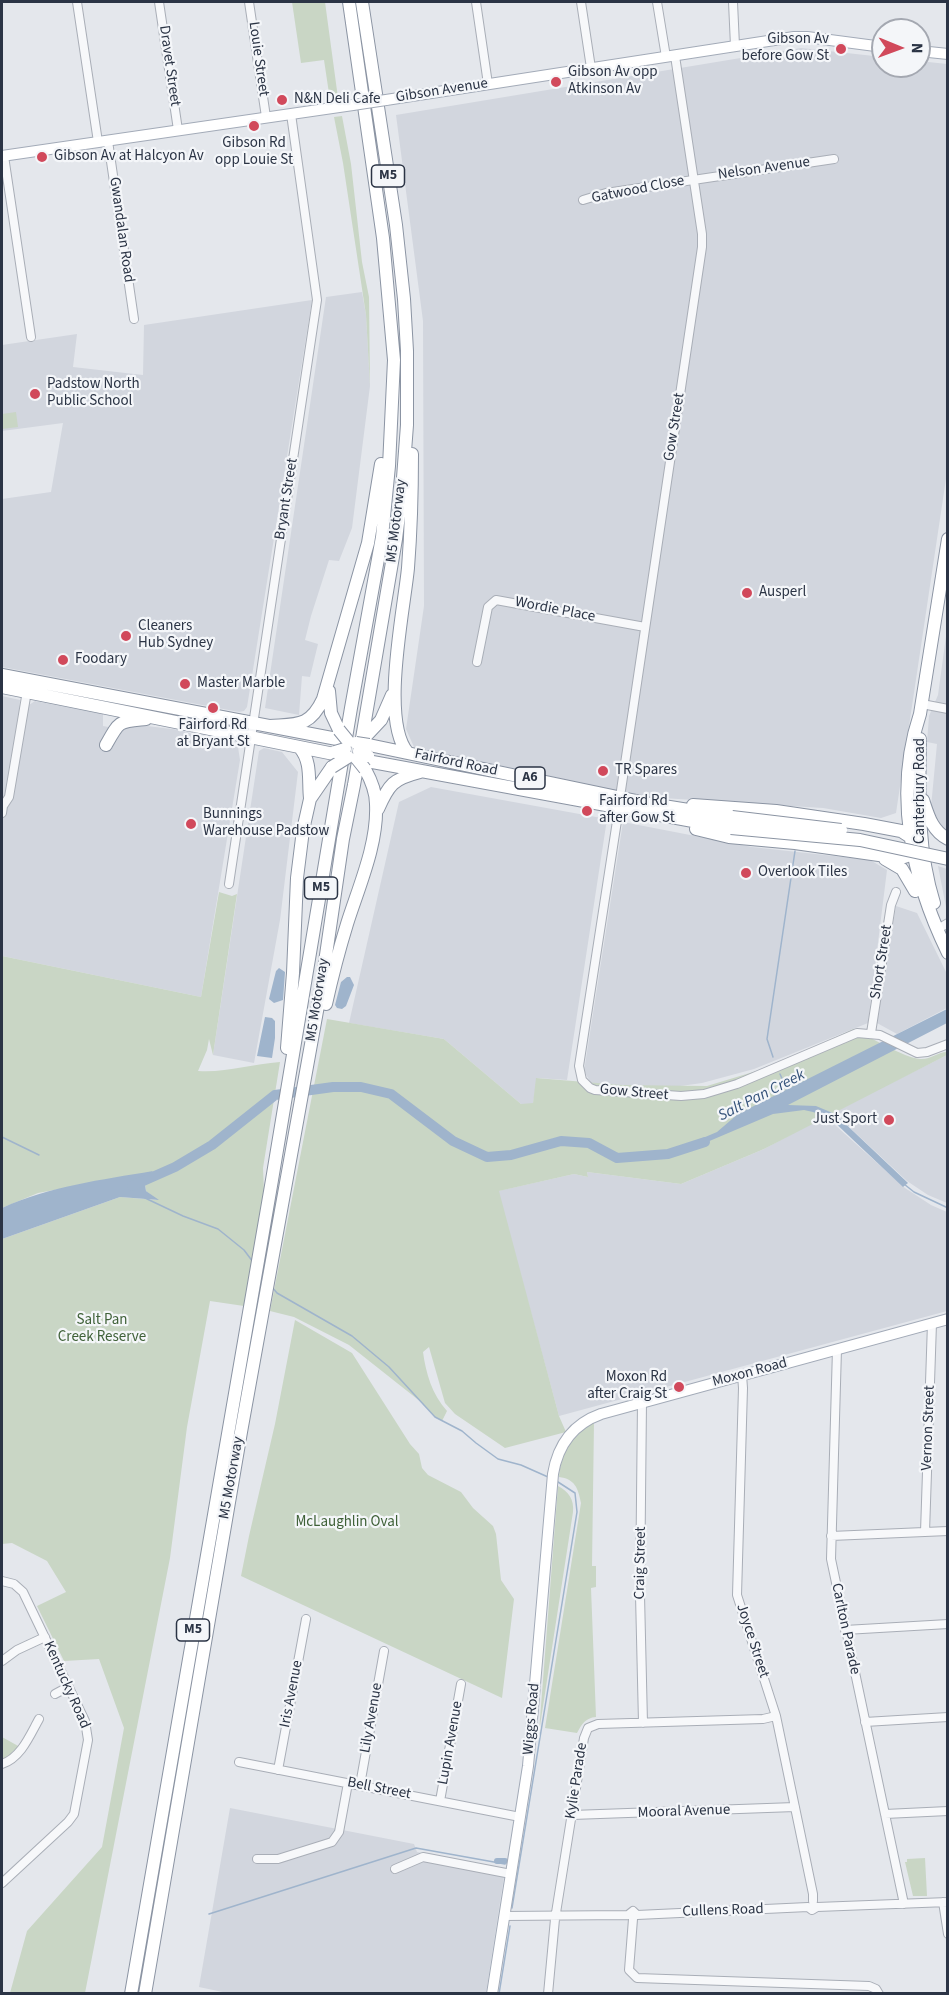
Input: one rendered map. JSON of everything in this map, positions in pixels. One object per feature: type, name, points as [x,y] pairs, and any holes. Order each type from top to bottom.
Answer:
[{"type":"highway","name":"M5 Motorway","points":[[129,1994],[272,1180],[293,1033],[382,537],[389,466],[394,360],[383,238],[349,2]]},
{"type":"highway","name":"M5 Motorway","points":[[145,1994],[259,1329],[315,1037],[343,839],[396,539],[402,491],[407,351],[404,299],[397,233],[362,2]]},
{"type":"highway","name":"M5","points":[[270,726],[299,724],[311,718],[318,710],[329,681],[372,529],[384,436],[390,316]]},
{"type":"highway","points":[[407,351],[411,382],[412,486],[408,569],[395,686],[399,737],[408,753]]},
{"type":"highway","name":"Canterbury Road","points":[[946,928],[927,881],[918,850],[909,835],[908,809],[912,748],[940,613],[948,539]]},
{"type":"highway","points":[[2,675],[145,703],[174,714],[352,750]]},
{"type":"highway","points":[[329,681],[330,707],[352,750]]},
{"type":"highway","points":[[310,799],[332,767],[372,731],[384,715],[395,686]]},
{"type":"highway","name":"A6","points":[[2,687],[157,717],[253,730],[300,747],[319,751],[352,750]]},
{"type":"highway","name":"Canterbury Road","points":[[921,709],[918,850],[921,890],[948,953]]},
{"type":"highway","points":[[106,745],[117,726],[124,721],[157,717]]},
{"type":"highway","name":"A6","points":[[253,730],[270,726],[352,750]]},
{"type":"highway","points":[[293,1033],[297,879],[303,830],[310,799],[309,770],[305,754],[300,747]]},
{"type":"highway","name":"M5","points":[[315,1037],[368,859],[376,813],[375,794],[352,750]]},
{"type":"highway","name":"Fairford Road","points":[[352,750],[388,750],[408,753],[620,802],[671,818],[846,831],[948,851]]},
{"type":"highway","name":"Fairford Road","points":[[352,750],[388,763],[424,771],[620,802],[651,804],[732,823],[860,840],[948,859]]},
{"type":"highway","name":"M5","points":[[376,813],[386,790],[394,781],[424,771]]},
{"type":"highway","points":[[920,790],[931,822],[939,833],[948,839]]},
{"type":"highway","points":[[651,804],[738,807],[864,824],[898,830],[909,835]]},
{"type":"highway","points":[[864,824],[897,822],[902,820],[908,809]]},
{"type":"highway","name":"A6","points":[[671,818],[677,824],[729,837],[803,844],[896,857],[918,850]]},
{"type":"highway","name":"A6","points":[[870,854],[889,860],[902,869],[909,878],[922,906],[932,914]]},
{"type":"highway","points":[[152,1994],[160,1903]]},
{"type":"main road","name":"Gibson Avenue","points":[[2,155],[803,37],[871,45]]},
{"type":"main road","points":[[931,52],[948,54]]},
{"type":"main road","name":"Moxon Road","points":[[563,1443],[576,1427],[588,1419],[642,1402],[948,1319]]},
{"type":"main road","name":"Wiggs Road","points":[[492,1994],[528,1766],[553,1479],[556,1457],[563,1443]]},
{"type":"street","name":"Gwandalan Road","points":[[77,2],[134,319]]},
{"type":"street","name":"Dravet Street","points":[[159,2],[178,130]]},
{"type":"street","name":"Louie Street","points":[[249,2],[266,117]]},
{"type":"street","points":[[476,2],[488,84]]},
{"type":"street","points":[[581,2],[591,68]]},
{"type":"street","name":"Gow Street","points":[[657,2],[671,57],[694,179],[702,248],[580,1060],[580,1076],[585,1085],[601,1091],[681,1096],[704,1094],[737,1084],[857,1033],[871,1033],[910,1050],[924,1053],[948,1044]]},
{"type":"street","points":[[733,2],[735,46]]},
{"type":"street","name":"Bryant Street","points":[[229,884],[317,300],[291,114]]},
{"type":"street","points":[[2,155],[30,337]]},
{"type":"street","name":"Nelson Avenue","points":[[694,179],[834,159]]},
{"type":"street","name":"Gatwood Close","points":[[583,200],[606,193],[694,179]]},
{"type":"street","name":"Wordie Place","points":[[477,662],[488,607],[496,600],[645,627]]},
{"type":"street","points":[[2,807],[9,797],[27,692]]},
{"type":"street","points":[[921,709],[948,709]]},
{"type":"street","name":"Short Street","points":[[871,1033],[890,910],[896,892]]},
{"type":"street","name":"Vernon Street","points":[[925,1532],[932,1323]]},
{"type":"street","name":"Carlton Parade","points":[[837,1349],[832,1566],[904,1904]]},
{"type":"street","name":"Joyce Street","points":[[742,1375],[737,1595],[776,1716],[813,1894],[813,1905]]},
{"type":"street","name":"Craig Street","points":[[642,1402],[640,1604],[643,1723]]},
{"type":"street","points":[[831,1536],[948,1531]]},
{"type":"street","name":"Kentucky Road","points":[[2,1581],[14,1584],[23,1592],[87,1726],[88,1736],[75,1809],[68,1822],[2,1883]]},
{"type":"street","name":"Iris Avenue","points":[[278,1770],[306,1619]]},
{"type":"street","points":[[846,1630],[948,1624]]},
{"type":"street","points":[[2,1661],[17,1650],[45,1637]]},
{"type":"street","name":"Lily Avenue","points":[[360,1785],[384,1651]]},
{"type":"street","name":"Lupin Avenue","points":[[440,1801],[461,1684]]},
{"type":"street","points":[[55,1694],[68,1687]]},
{"type":"street","name":"Kylie Parade","points":[[548,1994],[556,1916],[585,1732],[588,1728],[598,1724],[763,1719],[776,1716]]},
{"type":"street","points":[[865,1722],[948,1718]]},
{"type":"street","points":[[2,1764],[17,1754],[39,1719]]},
{"type":"street","name":"Bell Street","points":[[239,1762],[520,1817]]},
{"type":"street","points":[[257,1858],[278,1858],[332,1842],[339,1833],[348,1783]]},
{"type":"street","name":"Mooral Avenue","points":[[572,1815],[795,1807]]},
{"type":"street","points":[[885,1814],[948,1811]]},
{"type":"street","points":[[395,1869],[423,1857],[510,1874]]},
{"type":"street","points":[[945,1902],[948,1934]]},
{"type":"street","name":"Cullens Road","points":[[504,1916],[633,1916],[813,1905],[945,1902]]},
{"type":"street","points":[[633,1916],[629,1970],[637,1978],[869,1986],[876,1989],[879,1994]]},
{"type":"shaded area","points":[[801,48],[871,56],[871,78],[931,78],[931,62],[947,64],[947,472],[896,813],[881,818],[823,808],[646,797],[414,747],[406,729],[424,606],[423,321],[396,115]]},
{"type":"shaded area","points":[[362,292],[366,315],[370,386],[352,528],[339,561],[329,560],[311,616],[305,640],[318,644],[310,677],[302,676],[299,715],[265,708],[326,297]]},
{"type":"shaded area","points":[[312,300],[247,707],[244,711],[239,712],[2,667],[2,499],[51,492],[63,423],[2,431],[2,345],[77,334],[73,367],[143,375],[144,325]]},
{"type":"shaded area","points":[[947,629],[947,830],[944,830],[931,807],[937,744],[927,742],[929,716],[938,695]]},
{"type":"shaded area","points":[[2,696],[20,700],[19,713],[27,714],[29,705],[35,701],[103,714],[103,726],[119,729],[139,725],[180,730],[217,742],[235,743],[238,747],[240,760],[201,997],[2,956]]},
{"type":"shaded area","points":[[264,748],[282,752],[298,772],[280,920],[254,1063],[213,1055],[259,751]]},
{"type":"shaded area","points":[[431,787],[607,819],[567,1080],[537,1078],[533,1104],[521,1104],[444,1039],[349,1023],[399,802]]},
{"type":"shaded area","points":[[623,822],[752,847],[870,860],[887,870],[868,1023],[754,1069],[702,1083],[645,1091],[592,1085],[584,1071]]},
{"type":"shaded area","points":[[938,866],[947,869],[947,911],[946,907]]},
{"type":"shaded area","points":[[896,906],[917,913],[947,974],[947,1008],[897,1034],[877,1023]]},
{"type":"shaded area","points":[[947,1055],[947,1203],[928,1195],[907,1181],[833,1112]]},
{"type":"shaded area","points":[[825,1116],[905,1188],[931,1205],[947,1212],[947,1311],[559,1416],[498,1191],[574,1174],[588,1177],[587,1172],[681,1184],[764,1149]]},
{"type":"shaded area","points":[[230,1808],[414,1844],[417,1852],[505,1870],[486,1993],[232,1994],[199,1987]]},
{"type":"green space","points":[[292,2],[325,2],[338,98],[330,100],[324,60],[301,63]]},
{"type":"green space","points":[[342,116],[351,164],[362,262],[369,297],[370,386],[366,315],[334,117]]},
{"type":"green space","points":[[16,412],[18,427],[2,429],[2,414]]},
{"type":"green space","name":"Salt Pan Creek Reserve","points":[[219,892],[232,896],[237,894],[213,1055],[209,1039],[198,1071],[218,1071],[280,1062],[263,1168],[264,1191],[244,1306],[210,1301],[187,1427],[170,1558],[85,1993],[10,1993],[27,1931],[102,1847],[124,1728],[99,1659],[64,1661],[37,1606],[66,1592],[47,1561],[12,1543],[2,1544],[2,1239],[120,1197],[157,1200],[146,1191],[144,1179],[152,1172],[38,1193],[2,1208],[2,956],[201,997]]},
{"type":"green space","points":[[327,1019],[444,1039],[521,1104],[533,1103],[536,1078],[622,1085],[707,1086],[763,1069],[853,1029],[913,1058],[924,1059],[947,1052],[947,1055],[764,1149],[681,1184],[587,1172],[588,1177],[574,1174],[499,1191],[559,1416],[566,1432],[505,1448],[455,1414],[445,1403],[429,1347],[423,1352],[424,1360],[434,1391],[447,1411],[442,1421],[349,1345],[294,1317],[270,1311]]},
{"type":"green space","name":"McLaughlin Oval","points":[[295,1320],[352,1353],[410,1444],[419,1454],[422,1468],[428,1475],[461,1492],[473,1508],[493,1526],[501,1580],[514,1599],[502,1698],[241,1576],[275,1424]]},
{"type":"green space","points":[[594,1422],[592,1566],[596,1566],[596,1587],[591,1588],[596,1717],[584,1722],[577,1733],[545,1728],[581,1503],[575,1485],[559,1477],[560,1468],[569,1445]]},
{"type":"green space","points":[[558,1486],[570,1496],[573,1512],[539,1732]]},
{"type":"green space","points":[[2,1737],[20,1747],[2,1760]]},
{"type":"green space","points":[[925,1858],[927,1896],[913,1896],[905,1862],[907,1859]]},
{"type":"water","points":[[279,968],[285,972],[283,1000],[274,1003],[269,999],[276,971]]},
{"type":"water","points":[[350,977],[354,985],[346,1006],[342,1009],[337,1008],[335,1005],[341,982]]},
{"type":"water","points":[[947,1009],[947,1023],[788,1105],[816,1106],[835,1114],[908,1183],[903,1187],[830,1118],[804,1110],[773,1114],[693,1148],[691,1143],[717,1132],[738,1114]]},
{"type":"water","points":[[265,1017],[275,1021],[272,1058],[257,1056]]},
{"type":"water","points":[[153,1171],[144,1179],[146,1191],[159,1200],[120,1197],[2,1239],[2,1208],[57,1189]]},
{"type":"waterway","points":[[773,1057],[767,1039],[795,851]]},
{"type":"waterway","points":[[780,1074],[787,1090]]},
{"type":"waterway","name":"Salt Pan Creek","points":[[132,1186],[175,1167],[212,1145],[275,1095],[333,1087],[361,1087],[391,1094],[453,1141],[487,1157],[511,1155],[561,1141],[589,1143],[617,1158],[668,1154],[705,1142]]},
{"type":"waterway","points":[[2,1137],[39,1155]]},
{"type":"waterway","points":[[904,1184],[914,1192],[948,1208]]},
{"type":"waterway","points":[[145,1198],[218,1229],[244,1250],[253,1262]]},
{"type":"waterway","points":[[272,1287],[277,1293],[352,1336],[389,1367],[435,1417],[462,1431],[498,1459],[521,1465],[548,1477]]},
{"type":"waterway","points":[[512,1908],[577,1512],[575,1493],[558,1482]]},
{"type":"waterway","points":[[209,1914],[416,1848],[505,1864]]},
{"type":"waterway","points":[[497,1861],[505,1861]]},
{"type":"waterway","points":[[499,1994],[510,1926]]},
{"type":"place","name":"Gibson Av before Gow St","points":[[841,49]]},
{"type":"place","name":"Gibson Av opp Atkinson Av","points":[[556,82]]},
{"type":"place","name":"N&N Deli Cafe","points":[[282,100]]},
{"type":"place","name":"Gibson Rd opp Louie St","points":[[254,126]]},
{"type":"place","name":"Gibson Av at Halcyon Av","points":[[42,157]]},
{"type":"place","name":"Padstow North Public School","points":[[35,394]]},
{"type":"place","name":"Ausperl","points":[[747,593]]},
{"type":"place","name":"Cleaners Hub Sydney","points":[[126,636]]},
{"type":"place","name":"Foodary","points":[[63,660]]},
{"type":"place","name":"Master Marble","points":[[185,684]]},
{"type":"place","name":"Fairford Rd at Bryant St","points":[[213,708]]},
{"type":"place","name":"TR Spares","points":[[603,771]]},
{"type":"place","name":"Fairford Rd after Gow St","points":[[587,811]]},
{"type":"place","name":"Bunnings Warehouse Padstow","points":[[191,824]]},
{"type":"place","name":"Overlook Tiles","points":[[746,873]]},
{"type":"place","name":"Just Sport","points":[[889,1120]]},
{"type":"place","name":"Moxon Rd after Craig St","points":[[679,1387]]}]
